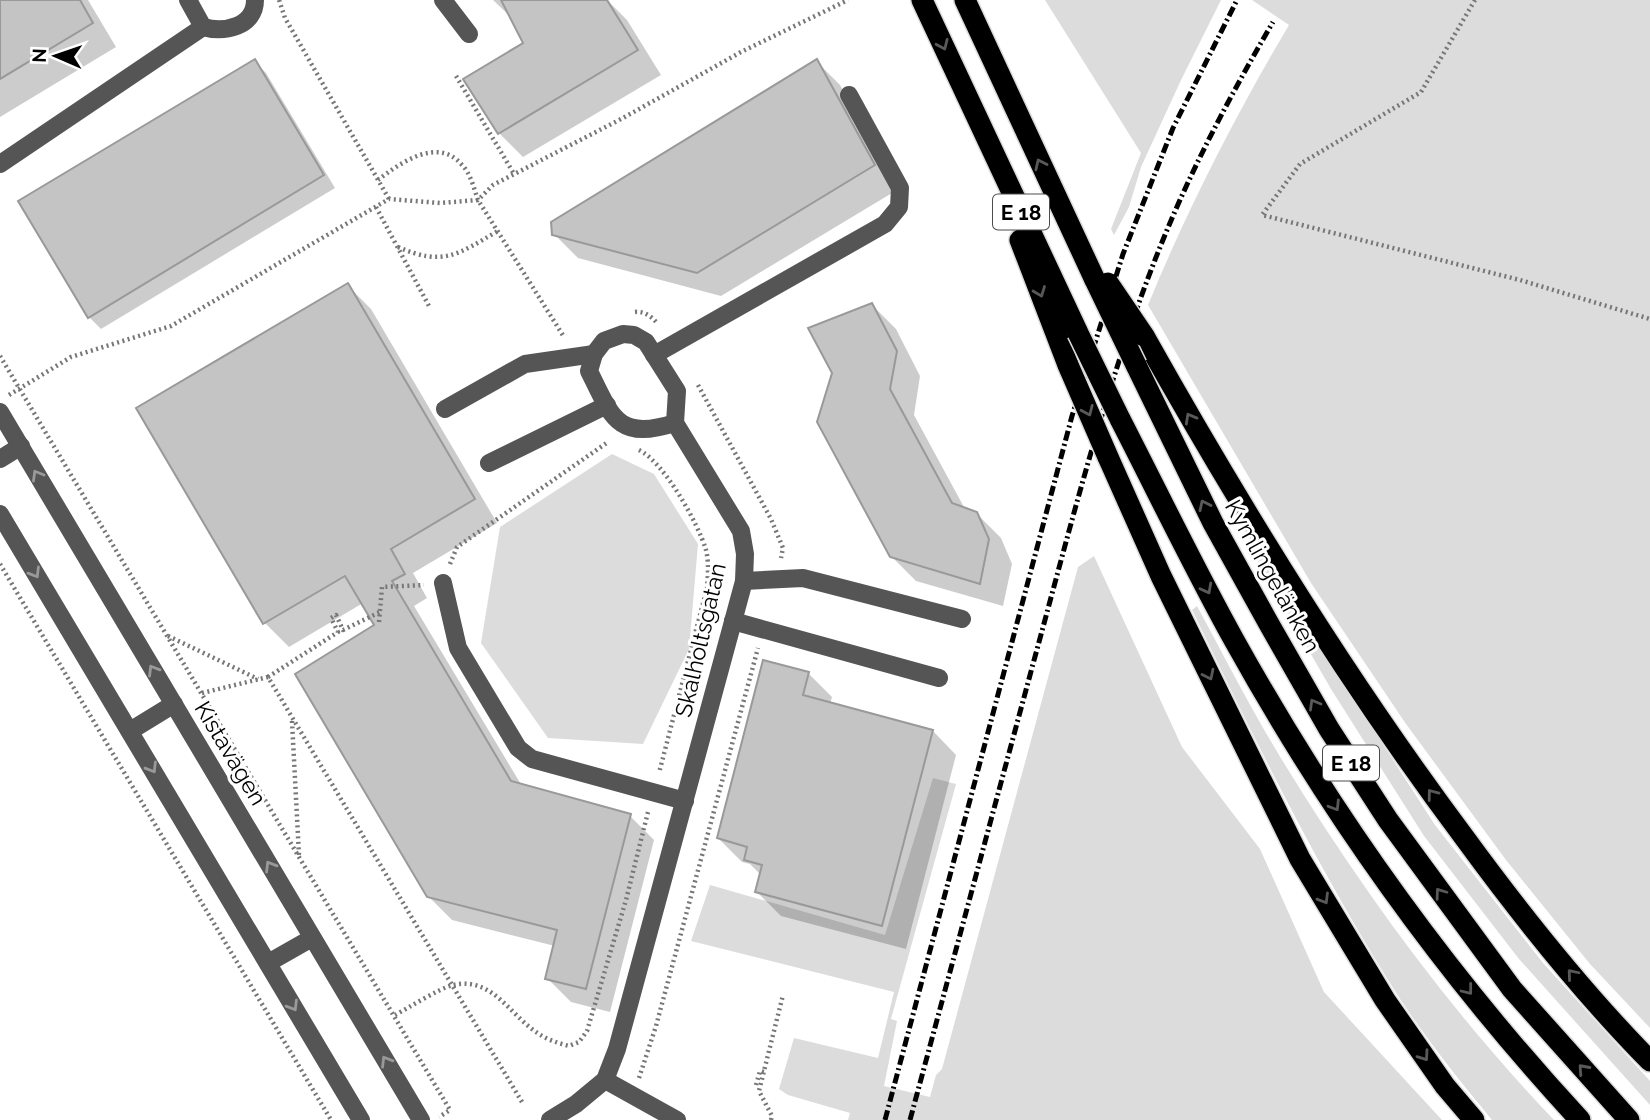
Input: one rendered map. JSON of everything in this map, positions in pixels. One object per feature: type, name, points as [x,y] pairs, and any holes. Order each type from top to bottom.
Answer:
[{"type":"highway","name":"E 18","points":[[922,0],[1078,333],[1235,641],[1355,838],[1421,930],[1481,1006],[1580,1120]]},
{"type":"highway","name":"Kymlingelänken","points":[[965,0],[1069,226],[1096,275],[1136,365],[1219,534],[1329,729],[1373,797],[1512,989],[1629,1120]]},
{"type":"highway","points":[[963,90],[1068,365],[1108,457],[1161,576],[1300,859],[1385,1000],[1445,1086],[1474,1120]]},
{"type":"highway","points":[[1096,275],[1144,336],[1211,455],[1411,767],[1517,909],[1622,1033],[1650,1061]]},
{"type":"street","points":[[188,0],[203,27],[216,31],[241,24],[253,12],[255,0]]},
{"type":"street","points":[[443,0],[469,34]]},
{"type":"street","points":[[0,164],[203,27]]},
{"type":"street","points":[[654,355],[885,223],[899,207],[900,188],[849,95]]},
{"type":"street","points":[[623,334],[634,335],[646,342],[677,391],[675,423],[650,431],[632,430],[599,409],[589,370],[594,354],[604,341],[623,334]]},
{"type":"street","points":[[445,410],[524,364],[594,354]]},
{"type":"street","points":[[489,463],[599,409]]},
{"type":"street","name":"Kistavägen","points":[[0,412],[421,1120]]},
{"type":"street","name":"Skalholtsgatan","points":[[606,1080],[620,1039],[744,581],[745,554],[741,531],[675,423]]},
{"type":"street","points":[[0,459],[21,446]]},
{"type":"street","points":[[0,514],[361,1120]]},
{"type":"street","points":[[744,581],[803,578],[962,619]]},
{"type":"street","points":[[443,583],[458,648],[518,748],[532,759],[685,801]]},
{"type":"street","points":[[733,621],[939,678]]},
{"type":"street","points":[[130,731],[174,704]]},
{"type":"street","points":[[268,963],[313,938]]},
{"type":"street","points":[[550,1120],[606,1080],[677,1120]]},
{"type":"path","points":[[278,0],[285,18],[389,199]]},
{"type":"path","points":[[20,389],[71,357],[171,326],[389,199],[440,204],[478,200],[493,185],[623,118],[741,52],[848,0]]},
{"type":"path","points":[[1475,0],[1420,92],[1300,164],[1262,215],[1520,280],[1650,319]]},
{"type":"path","points":[[456,76],[514,174]]},
{"type":"path","points":[[378,180],[401,162],[421,154],[445,155],[462,165],[478,200],[569,345],[568,358]]},
{"type":"path","points":[[376,207],[429,306]]},
{"type":"path","points":[[397,247],[418,256],[449,257],[498,231]]},
{"type":"path","points":[[0,356],[450,1110]]},
{"type":"path","points":[[599,409],[608,442]]},
{"type":"path","points":[[379,622],[382,587],[443,583],[457,547],[608,442],[617,443]]},
{"type":"path","points":[[395,1015],[453,985],[486,988],[538,1034],[569,1046],[579,1042],[587,1031],[626,900],[707,588],[708,563],[705,547],[668,475],[646,453],[636,449]]},
{"type":"path","points":[[0,564],[331,1120]]},
{"type":"path","points":[[202,693],[268,677],[338,632],[331,618],[335,615],[343,630],[380,612]]},
{"type":"path","points":[[168,636],[258,680]]},
{"type":"path","points":[[268,677],[522,1102]]},
{"type":"path","points":[[292,717],[299,856]]},
{"type":"path","points":[[771,1120],[772,1116],[759,1091],[783,995]]},
{"type":"path","points":[[756,1085],[760,1071],[764,1072]]},
{"type":"shaded area","points":[[1045,0],[1221,0],[1141,167],[1129,207],[1114,235],[1111,229],[1141,153]]},
{"type":"shaded area","points":[[1252,0],[1650,0],[1650,1028],[1590,964],[1506,860],[1406,724],[1311,583],[1148,305],[1213,163],[1289,25]]},
{"type":"shaded area","points":[[612,454],[654,474],[698,544],[689,649],[643,744],[548,738],[481,643],[500,527]]},
{"type":"shaded area","points":[[1094,556],[1182,747],[1260,849],[1324,992],[1442,1120],[848,1120],[850,1113],[788,1095],[779,1089],[794,1038],[878,1058],[894,992],[691,941],[710,885],[885,935],[933,778],[956,784],[891,1019],[897,1021],[884,1086],[930,1097],[936,1075],[942,1069],[1078,567]]},
{"type":"shaded area","points":[[1261,556],[1435,825],[1543,963],[1650,1081],[1650,1105],[1519,959],[1424,836],[1331,689],[1256,559]]},
{"type":"shaded area","points":[[1197,606],[1279,755],[1373,899],[1478,1035],[1554,1120],[1492,1120],[1412,1016],[1361,935],[1285,798],[1192,610]]},
{"type":"building","points":[[0,0],[80,0],[93,23],[0,79]]},
{"type":"building","points":[[501,0],[607,0],[638,50],[498,134],[463,79],[523,43]]},
{"type":"building","points":[[255,59],[324,175],[88,318],[18,201]]},
{"type":"building","points":[[817,59],[875,165],[697,273],[552,235],[551,222]]},
{"type":"building","points":[[348,283],[475,499],[391,549],[405,574],[392,581],[511,781],[631,814],[586,989],[545,979],[557,930],[427,897],[295,674],[374,625],[345,576],[263,624],[136,408]]},
{"type":"building","points":[[872,303],[897,351],[890,389],[952,503],[977,512],[989,539],[980,584],[890,557],[817,422],[832,373],[808,328]]},
{"type":"building","points":[[763,660],[809,672],[803,695],[933,730],[882,926],[755,892],[762,865],[744,860],[747,847],[717,838]]},
{"type":"railway","points":[[885,1120],[1072,416],[1123,254],[1173,128],[1237,0]]},
{"type":"railway","points":[[910,1120],[1078,499],[1127,336],[1167,230],[1191,177],[1230,98],[1273,22]]}]
